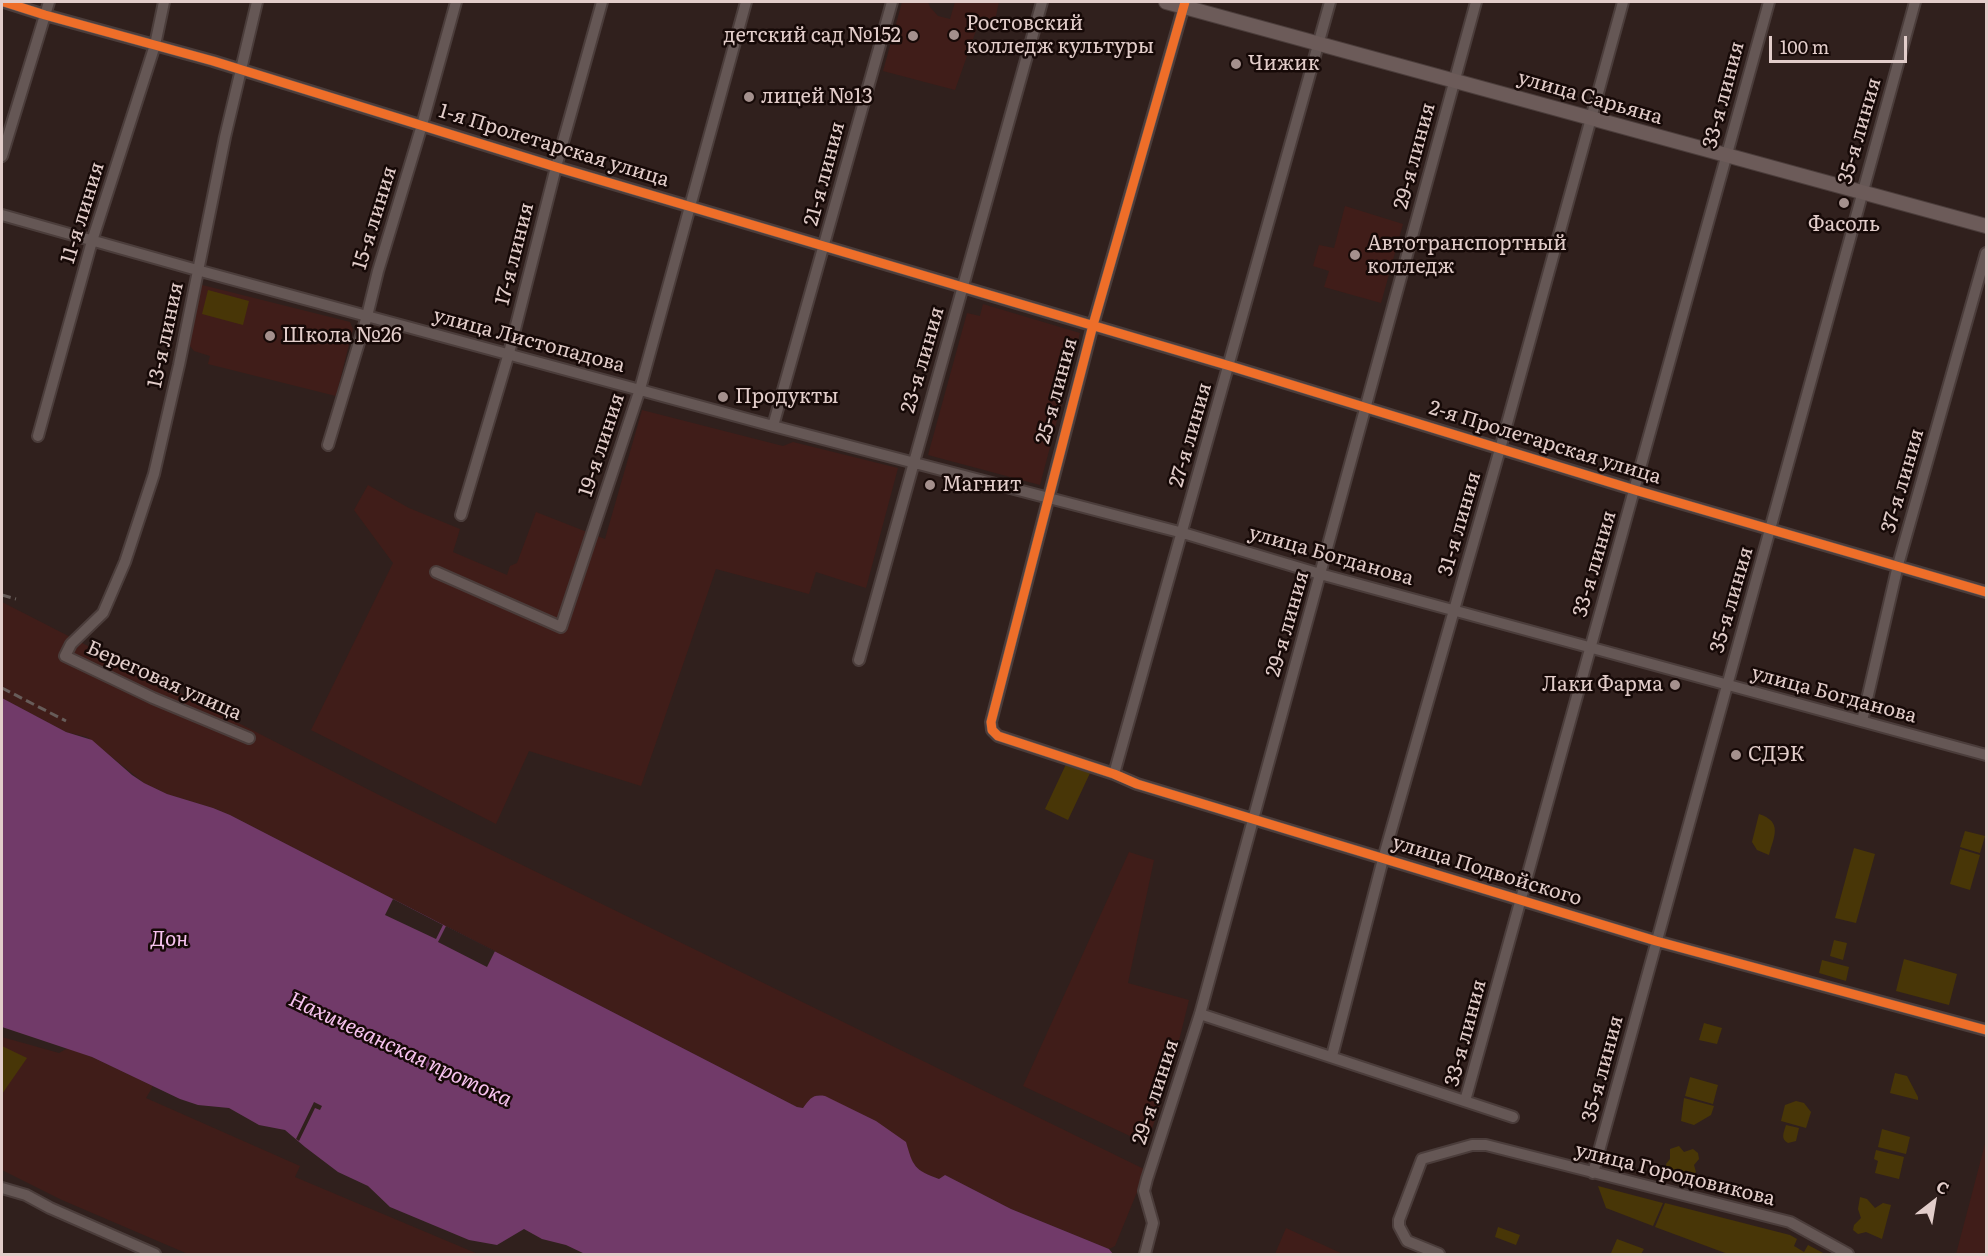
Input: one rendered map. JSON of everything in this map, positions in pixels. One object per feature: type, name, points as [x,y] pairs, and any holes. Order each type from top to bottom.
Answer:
[{"type":"main road","name":"улица Сарьяна","points":[[1166,2],[1184,4],[1726,156],[1986,226]]},
{"type":"street","name":"1-я Пролетарская улица","points":[[4,2],[240,70],[556,167],[1093,325]]},
{"type":"street","points":[[2,156],[49,2]]},
{"type":"street","name":"11-я линия","points":[[38,436],[92,240],[155,45],[164,2]]},
{"type":"street","name":"13-я линия","points":[[65,656],[71,644],[103,614],[125,562],[154,474],[240,70],[257,2]]},
{"type":"street","name":"15-я линия","points":[[328,445],[456,2]]},
{"type":"street","name":"17-я линия","points":[[461,515],[509,354],[556,167],[602,2]]},
{"type":"street","name":"19-я линия","points":[[435,572],[561,627],[640,388],[746,2]]},
{"type":"street","name":"21-я линия","points":[[773,426],[892,2]]},
{"type":"street","name":"23-я линия","points":[[859,660],[912,462],[1042,2]]},
{"type":"street","name":"27-я линия","points":[[1114,774],[1330,2]]},
{"type":"street","name":"29-я линия","points":[[1145,1254],[1153,1223],[1144,1191],[1200,1014],[1476,2]]},
{"type":"street","name":"31-я линия","points":[[1332,1056],[1383,859],[1500,449],[1623,2]]},
{"type":"street","name":"33-я линия","points":[[1466,1101],[1769,2]]},
{"type":"street","name":"35-я линия","points":[[1593,1173],[1915,2]]},
{"type":"street","name":"25-я линия","points":[[991,722],[1093,325],[1184,4]]},
{"type":"street","name":"улица Листопадова","points":[[2,215],[773,426],[1048,497]]},
{"type":"street","name":"37-я линия","points":[[1862,721],[1898,566],[1986,253]]},
{"type":"street","name":"2-я Пролетарская улица","points":[[1093,325],[1635,490],[1986,592]]},
{"type":"street","name":"улица Богданова","points":[[1048,497],[1182,533],[1320,574],[1986,755]]},
{"type":"street","name":"Береговая улица","points":[[65,656],[153,699],[249,738]]},
{"type":"street","name":"улица Подвойского","points":[[991,722],[992,730],[998,736],[1114,774],[1137,784],[1656,941],[1986,1030]]},
{"type":"street","points":[[1200,1014],[1513,1117]]},
{"type":"street","name":"улица Городовикова","points":[[1439,1254],[1407,1241],[1398,1222],[1419,1163],[1426,1157],[1472,1145],[1486,1145],[1792,1223],[1848,1254]]},
{"type":"street","points":[[2,1188],[26,1195],[50,1208],[155,1254]]},
{"type":"shaded area","points":[[902,2],[928,2],[938,16],[950,19],[955,2],[999,2],[994,25],[979,22],[955,90],[883,71]]},
{"type":"shaded area","name":"Автотранспортный колледж","points":[[1345,206],[1403,224],[1381,303],[1324,287],[1329,271],[1313,266],[1319,245],[1334,248]]},
{"type":"shaded area","name":"Школа №26","points":[[202,285],[350,322],[353,329],[336,396],[208,364],[210,356],[194,351],[187,342]]},
{"type":"shaded area","points":[[208,290],[249,301],[243,325],[202,314]]},
{"type":"shaded area","points":[[983,304],[1080,333],[1040,485],[928,455],[967,313],[980,316]]},
{"type":"shaded area","points":[[642,410],[783,446],[793,442],[898,468],[866,588],[816,572],[809,594],[716,569],[641,786],[529,751],[496,824],[311,730],[393,563],[354,510],[368,485],[409,508],[460,529],[453,552],[507,575],[510,566],[517,563],[536,512],[605,539]]},
{"type":"shaded area","points":[[2,602],[381,796],[1146,1170],[1115,1246],[1109,1249],[1011,1209],[945,1175],[939,1179],[924,1173],[916,1168],[876,1121],[818,1095],[803,1108],[797,1107],[230,815],[167,794],[144,783],[87,737],[66,732],[2,698]]},
{"type":"shaded area","points":[[1068,760],[1091,771],[1068,820],[1045,809]]},
{"type":"shaded area","points":[[1759,814],[1767,817],[1774,825],[1774,836],[1769,855],[1757,850],[1752,842]]},
{"type":"shaded area","points":[[1965,831],[1985,836],[1980,853],[1960,847]]},
{"type":"shaded area","points":[[1854,848],[1875,854],[1856,923],[1835,918]]},
{"type":"shaded area","points":[[1960,849],[1980,855],[1970,890],[1950,884]]},
{"type":"shaded area","points":[[1129,852],[1154,860],[1128,983],[1189,1000],[1173,1065],[1147,1144],[1023,1086]]},
{"type":"shaded area","points":[[1834,940],[1847,943],[1843,960],[1830,956]]},
{"type":"shaded area","points":[[1904,959],[1957,974],[1949,1005],[1896,991]]},
{"type":"shaded area","points":[[1822,960],[1849,967],[1846,981],[1819,973]]},
{"type":"shaded area","points":[[1704,1023],[1722,1028],[1717,1044],[1699,1040]]},
{"type":"shaded area","points":[[2,1037],[59,1053],[68,1048],[92,1057],[153,1086],[146,1098],[300,1166],[295,1177],[478,1254],[188,1254],[62,1200],[2,1170]]},
{"type":"shaded area","points":[[2,1046],[27,1058],[2,1094]]},
{"type":"shaded area","points":[[1895,1073],[1907,1076],[1918,1100],[1890,1093]]},
{"type":"shaded area","points":[[1690,1077],[1718,1085],[1713,1104],[1685,1096]]},
{"type":"shaded area","points":[[1684,1098],[1714,1106],[1711,1115],[1694,1125],[1681,1121]]},
{"type":"shaded area","points":[[1796,1101],[1804,1103],[1811,1112],[1806,1128],[1781,1121],[1785,1105]]},
{"type":"shaded area","points":[[1786,1125],[1799,1128],[1796,1141],[1788,1143],[1784,1139]]},
{"type":"shaded area","points":[[1882,1129],[1910,1137],[1906,1154],[1878,1147]]},
{"type":"shaded area","points":[[1986,1140],[1986,1254],[1956,1254],[1969,1205]]},
{"type":"shaded area","points":[[1679,1146],[1684,1152],[1693,1149],[1698,1153],[1699,1159],[1694,1165],[1696,1172],[1692,1177],[1685,1177],[1680,1172],[1672,1173],[1667,1170],[1666,1164],[1670,1159],[1670,1149]]},
{"type":"shaded area","points":[[1876,1150],[1904,1157],[1899,1179],[1875,1173],[1878,1161],[1874,1159]]},
{"type":"shaded area","points":[[1598,1186],[1663,1203],[1653,1226],[1606,1208]]},
{"type":"shaded area","points":[[1860,1197],[1867,1199],[1875,1208],[1883,1203],[1891,1205],[1882,1239],[1866,1232],[1858,1234],[1853,1230],[1854,1225],[1861,1218],[1858,1209]]},
{"type":"shaded area","points":[[1665,1203],[1790,1235],[1797,1239],[1794,1246],[1804,1252],[1808,1245],[1825,1254],[1728,1254],[1655,1227]]},
{"type":"shaded area","points":[[1498,1227],[1520,1235],[1516,1245],[1495,1237]]},
{"type":"shaded area","points":[[1286,1228],[1343,1254],[1275,1254]]},
{"type":"shaded area","points":[[1617,1239],[1644,1249],[1641,1254],[1611,1253]]},
{"type":"water","name":"Дон","points":[[2,698],[66,732],[92,740],[144,783],[167,794],[230,815],[797,1107],[803,1108],[814,1097],[825,1096],[876,1121],[906,1142],[913,1162],[924,1173],[939,1179],[945,1175],[1011,1209],[1109,1249],[1113,1254],[585,1254],[566,1245],[542,1239],[524,1229],[497,1245],[469,1240],[390,1207],[368,1186],[338,1172],[285,1130],[259,1125],[229,1108],[198,1105],[180,1099],[92,1057],[2,1027]]},
{"type":"pier","points":[[393,899],[443,925],[436,939],[385,915]]},
{"type":"pier","points":[[446,926],[495,951],[487,967],[438,942]]},
{"type":"pier","points":[[314,1102],[322,1106],[320,1110],[315,1108],[299,1141],[296,1139]]},
{"type":"railway","points":[[2,595],[16,599]]},
{"type":"railway","points":[[2,688],[66,721]]},
{"type":"cycle path","points":[[4,2],[213,61],[556,167],[1230,366],[1635,490],[1986,592]]},
{"type":"cycle path","points":[[1185,2],[1093,325],[991,722],[992,730],[998,736],[1114,774],[1137,784],[1656,941],[1986,1030]]},
{"type":"place","name":"Ростовский колледж культуры","points":[[954,35]]},
{"type":"place","name":"детский сад №152","points":[[913,36]]},
{"type":"place","name":"Чижик","points":[[1236,64]]},
{"type":"place","name":"лицей №13","points":[[749,97]]},
{"type":"place","name":"Фасоль","points":[[1844,203]]},
{"type":"place","name":"Автотранспортный колледж","points":[[1355,255]]},
{"type":"place","name":"Школа №26","points":[[270,336]]},
{"type":"place","name":"Продукты","points":[[723,397]]},
{"type":"place","name":"Магнит","points":[[930,485]]},
{"type":"place","name":"Лаки Фарма","points":[[1675,685]]},
{"type":"place","name":"СДЭК","points":[[1736,755]]},
{"type":"water label","name":"Нахичеванская протока","points":[[400,1050]]}]
